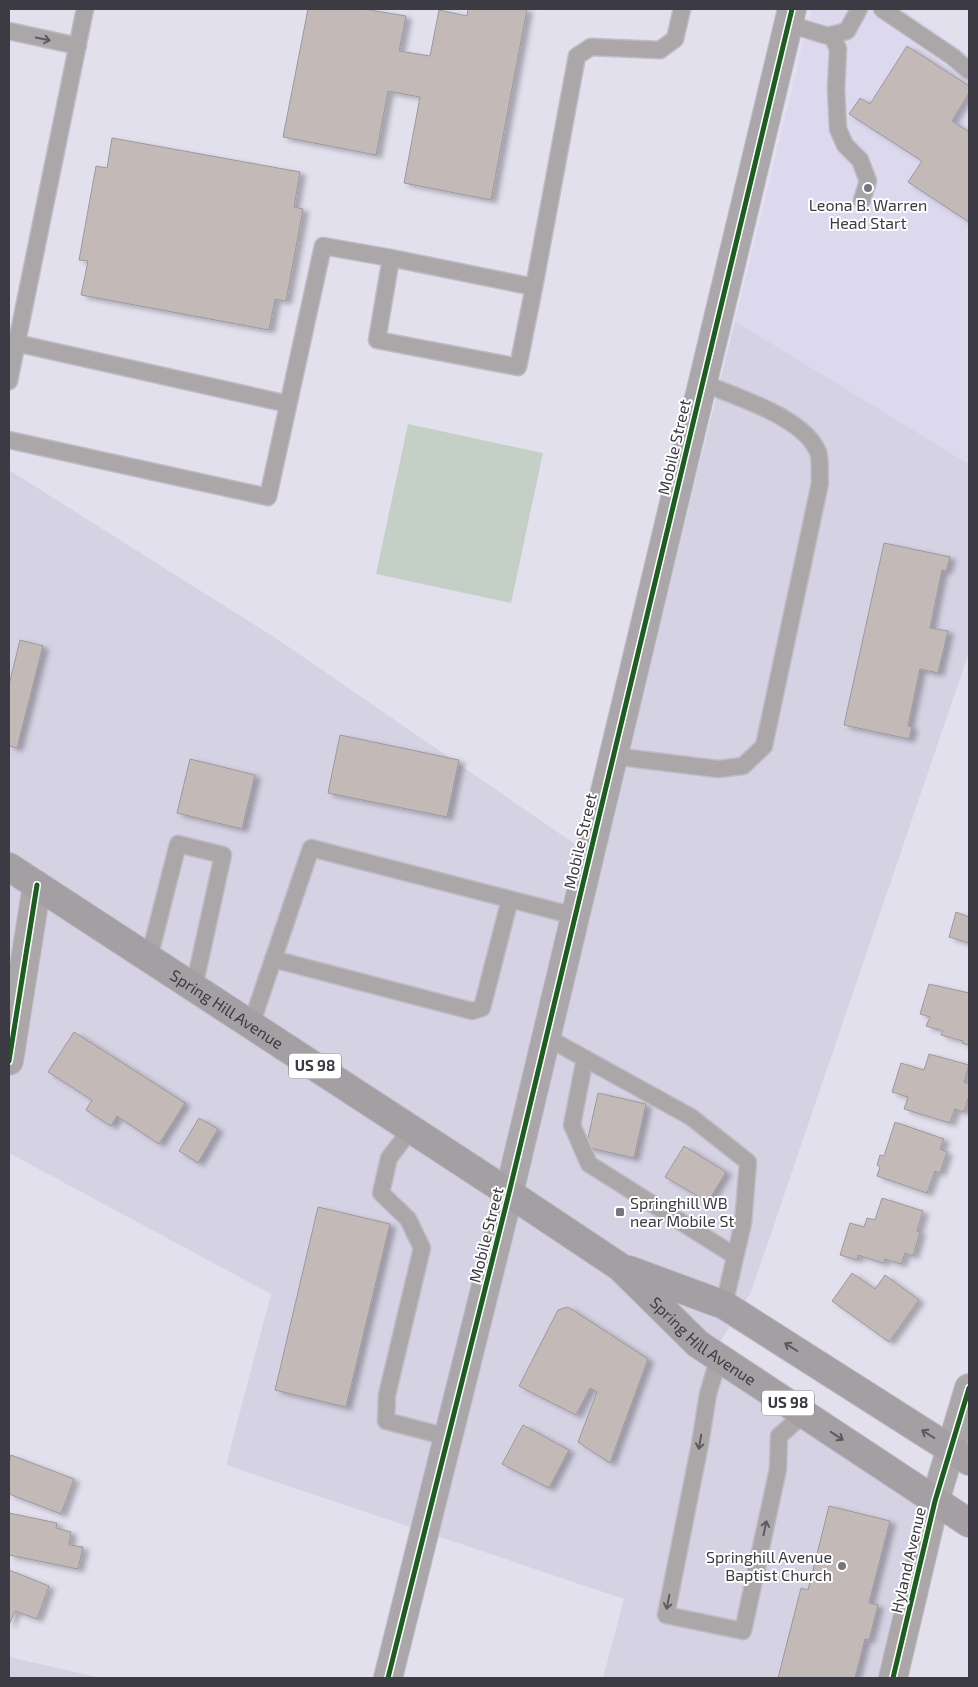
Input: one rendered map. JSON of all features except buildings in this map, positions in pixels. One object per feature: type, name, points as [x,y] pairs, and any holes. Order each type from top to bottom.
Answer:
[{"type":"main road","name":"Spring Hill Avenue","points":[[9,867],[620,1267],[698,1344],[969,1523]]},
{"type":"main road","name":"Spring Hill Avenue","points":[[620,1267],[724,1305],[960,1455]]},
{"type":"street","name":"Mobile Street","points":[[388,1678],[509,1193],[790,16]]},
{"type":"street","points":[[9,1061],[37,885]]},
{"type":"street","name":"Hyland Avenue","points":[[893,1678],[935,1500],[960,1455],[969,1388]]},
{"type":"lane","points":[[9,380],[85,9]]},
{"type":"lane","points":[[391,258],[376,340],[518,368],[578,56],[591,47],[660,50],[676,39],[682,9]]},
{"type":"lane","points":[[790,16],[828,36],[847,31],[859,9]]},
{"type":"lane","points":[[882,9],[952,57],[969,71]]},
{"type":"lane","points":[[9,31],[78,46]]},
{"type":"lane","points":[[832,34],[838,49],[836,89],[838,129],[844,145],[860,160],[868,181],[862,200]]},
{"type":"lane","points":[[9,440],[268,497],[323,246],[534,287]]},
{"type":"lane","points":[[16,343],[288,404]]},
{"type":"lane","points":[[613,756],[718,770],[743,766],[764,746],[820,483],[819,453],[802,430],[773,412],[703,383]]},
{"type":"lane","points":[[149,958],[178,844],[223,855],[194,987]]},
{"type":"lane","points":[[251,1025],[311,848],[575,916]]},
{"type":"lane","points":[[273,959],[472,1011],[482,1008],[510,899]]},
{"type":"lane","points":[[546,1037],[691,1117],[748,1162],[743,1223],[724,1305]]},
{"type":"lane","points":[[585,1058],[572,1125],[589,1164],[735,1256]]},
{"type":"lane","points":[[411,1129],[390,1158],[381,1193],[408,1219],[422,1248],[387,1395],[386,1421],[448,1437]]},
{"type":"lane","points":[[718,1357],[708,1394],[666,1615],[743,1631],[778,1469],[779,1436],[804,1414]]},
{"type":"shaded area","name":"Leona B. Warren Head Start","points":[[812,9],[902,9],[969,55],[969,464],[735,321]]},
{"type":"shaded area","points":[[735,321],[969,464],[969,652],[751,1292],[705,1366],[924,1507],[881,1678],[603,1678],[624,1599],[226,1465],[271,1294],[9,1153],[9,470],[280,641],[601,862]]},
{"type":"shaded area","points":[[408,424],[543,453],[511,603],[376,574]]},
{"type":"shaded area","points":[[9,1657],[101,1678],[9,1678]]},
{"type":"cycle path","points":[[388,1678],[509,1193],[792,9]]},
{"type":"cycle path","points":[[9,1061],[37,885]]},
{"type":"cycle path","points":[[893,1678],[935,1501],[969,1388]]},
{"type":"place","name":"Leona B. Warren Head Start","points":[[868,188]]},
{"type":"place","name":"Springhill WB near Mobile St","points":[[620,1212]]},
{"type":"place","name":"Springhill Avenue Baptist Church","points":[[842,1566]]}]
